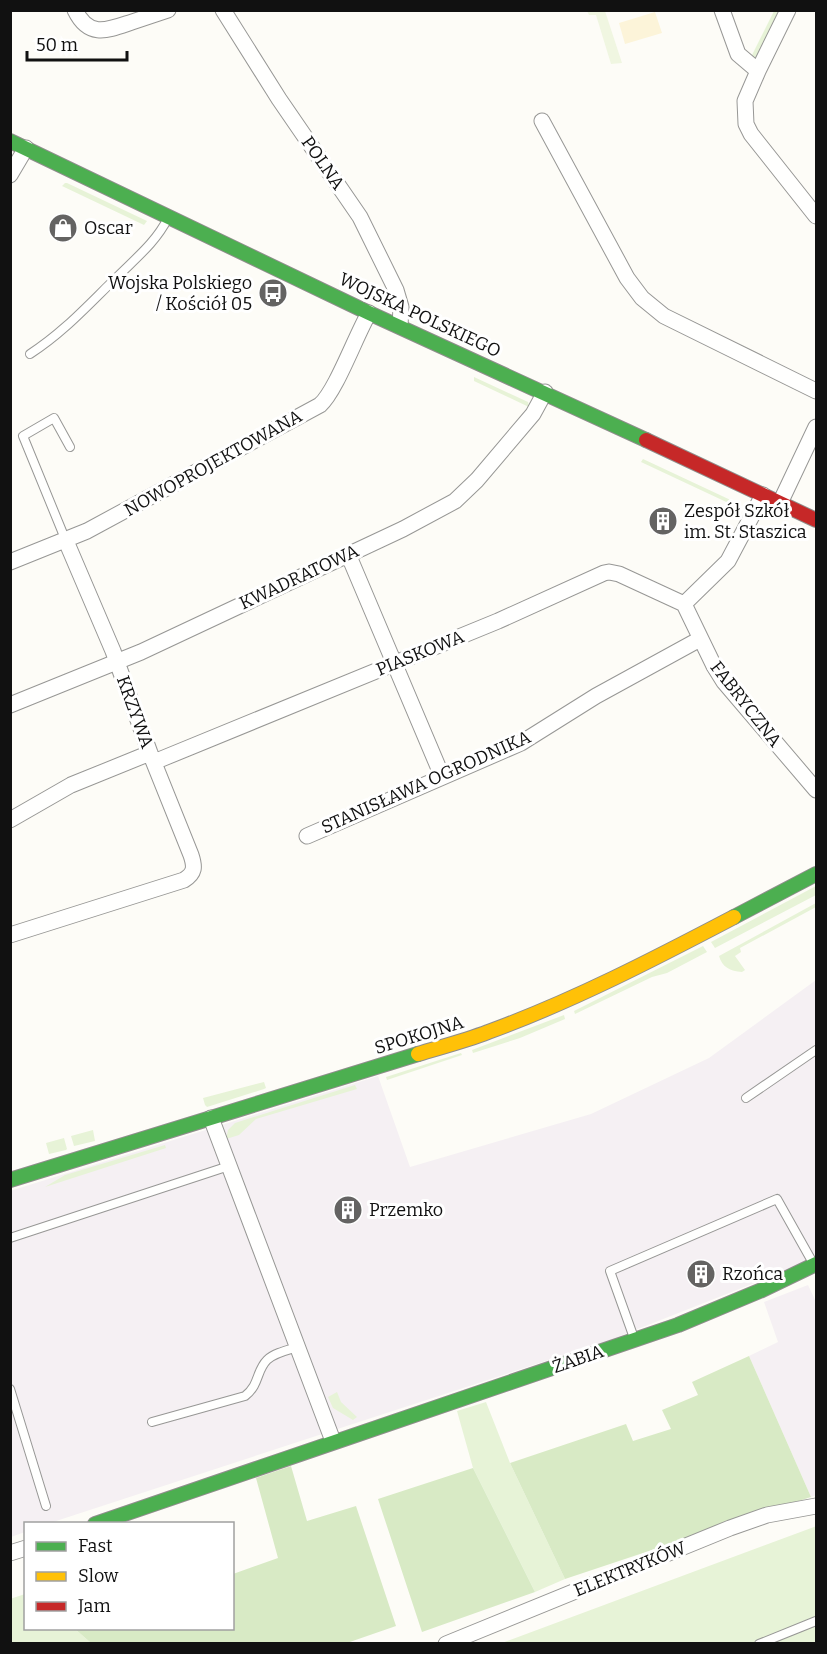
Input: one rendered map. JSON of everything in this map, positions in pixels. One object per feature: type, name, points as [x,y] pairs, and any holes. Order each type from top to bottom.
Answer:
[{"type":"street","points":[[75,10],[80,20],[88,26],[105,31],[168,10]]},
{"type":"street","name":"POLNA","points":[[223,10],[279,99],[360,217],[396,290],[401,306],[400,326]]},
{"type":"street","points":[[722,10],[738,54],[758,71]]},
{"type":"street","points":[[788,10],[746,101],[746,119],[748,130],[816,216]]},
{"type":"street","points":[[542,121],[627,278],[642,298],[675,322],[816,391]]},
{"type":"street","name":"WOJSKA POLSKIEGO","points":[[10,141],[369,313],[545,392],[816,520]]},
{"type":"street","points":[[10,175],[26,148]]},
{"type":"street","name":"NOWOPROJEKTOWANA","points":[[10,562],[66,540],[129,509],[320,405],[328,396],[358,331],[369,313]]},
{"type":"street","name":"KWADRATOWA","points":[[10,705],[117,662],[403,529],[461,496],[533,414],[545,392]]},
{"type":"street","points":[[780,503],[816,427]]},
{"type":"street","points":[[684,604],[728,561],[763,495]]},
{"type":"street","name":"KRZYWA","points":[[10,936],[184,880],[193,872],[194,862],[152,758],[117,662],[66,540]]},
{"type":"street","points":[[348,554],[442,776]]},
{"type":"street","name":"PIASKOWA","points":[[10,820],[71,785],[152,758],[395,663],[609,572],[619,574],[684,604]]},
{"type":"street","name":"FABRYCZNA","points":[[684,604],[718,674],[816,790]]},
{"type":"street","name":"STANISŁAWA OGRODNIKA","points":[[308,836],[521,743],[596,696],[700,639]]},
{"type":"street","name":"SPOKOJNA","points":[[10,1180],[525,1019],[598,988],[816,874]]},
{"type":"street","points":[[211,1118],[333,1441]]},
{"type":"street","name":"ŻABIA","points":[[101,1522],[635,1340],[720,1308],[815,1264]]},
{"type":"street","name":"ELEKTRYKÓW","points":[[446,1644],[730,1528],[767,1515],[816,1506]]},
{"type":"lane","points":[[30,354],[56,337],[159,235],[168,216]]},
{"type":"lane","name":"KRZYWA","points":[[66,540],[23,436],[54,418],[70,447]]},
{"type":"lane","points":[[746,1098],[816,1050]]},
{"type":"lane","points":[[10,1238],[229,1166]]},
{"type":"lane","points":[[635,1340],[610,1270],[777,1199],[815,1264]]},
{"type":"lane","points":[[152,1422],[245,1396],[255,1387],[270,1357],[298,1347]]},
{"type":"lane","points":[[10,1389],[46,1506]]},
{"type":"lane","points":[[759,1644],[816,1621]]},
{"type":"shaded area","points":[[816,980],[816,1257],[610,1340],[53,1522],[24,1522],[24,1532],[11,1537],[10,1191],[378,1076],[410,1167],[591,1114],[709,1058]]},
{"type":"shaded area","points":[[808,1285],[816,1302],[816,1495],[811,1497],[749,1356],[778,1342],[764,1302]]},
{"type":"green space","points":[[587,11],[605,11],[622,63],[611,64],[596,15],[589,15]]},
{"type":"green space","points":[[774,11],[781,11],[757,58],[751,57]]},
{"type":"green space","points":[[65,183],[147,221],[144,225],[62,186]]},
{"type":"green space","points":[[474,377],[528,402],[529,407],[474,381]]},
{"type":"green space","points":[[643,459],[737,503],[737,507],[641,462]]},
{"type":"green space","points":[[816,886],[816,895],[715,948],[711,942]]},
{"type":"green space","points":[[816,903],[816,907],[740,948],[741,952],[735,956],[745,970],[742,972],[730,969],[722,963],[719,956]]},
{"type":"green space","points":[[703,946],[707,952],[667,973],[652,977],[575,1014],[574,1011]]},
{"type":"green space","points":[[564,1015],[565,1019],[520,1038],[473,1053],[472,1050]]},
{"type":"green space","points":[[461,1053],[462,1055],[387,1080],[386,1077]]},
{"type":"green space","points":[[264,1082],[266,1088],[264,1089],[207,1107],[205,1105],[203,1098]]},
{"type":"green space","points":[[355,1085],[357,1089],[256,1119],[239,1135],[226,1139],[228,1130],[235,1123]]},
{"type":"green space","points":[[93,1130],[95,1141],[74,1146],[71,1136]]},
{"type":"green space","points":[[64,1138],[67,1149],[49,1154],[46,1143]]},
{"type":"green space","points":[[165,1145],[166,1148],[45,1187],[65,1175]]},
{"type":"green space","points":[[749,1356],[811,1497],[565,1579],[510,1463],[626,1424],[633,1441],[671,1429],[662,1410],[698,1395],[692,1382]]},
{"type":"green space","points":[[337,1392],[341,1402],[357,1417],[353,1420],[333,1408],[328,1397]]},
{"type":"green space","points":[[486,1402],[510,1463],[565,1579],[535,1592],[473,1468],[457,1411]]},
{"type":"green space","points":[[291,1466],[307,1521],[356,1506],[396,1626],[344,1644],[91,1643],[76,1630],[234,1630],[234,1574],[278,1558],[256,1478]]},
{"type":"green space","points":[[473,1468],[535,1592],[422,1632],[378,1499]]},
{"type":"green space","points":[[816,1526],[816,1643],[499,1644],[814,1527]]},
{"type":"green space","points":[[24,1594],[24,1630],[76,1630],[91,1643],[11,1643],[10,1599]]},
{"type":"sand","points":[[655,12],[662,33],[625,44],[619,23]]},
{"type":"traffic: fast","points":[[10,141],[369,313],[646,440]]},
{"type":"traffic: fast","points":[[734,917],[816,874]]},
{"type":"traffic: fast","points":[[10,1180],[418,1054]]},
{"type":"traffic: fast","points":[[101,1522],[678,1325],[762,1290],[816,1264]]},
{"type":"traffic: slow","points":[[418,1054],[479,1035],[551,1007],[643,964],[734,917]]},
{"type":"traffic: jam","points":[[646,440],[816,520]]},
{"type":"place","name":"Oscar","points":[[63,228]]},
{"type":"place","name":"Wojska Polskiego / Kościół 05","points":[[273,293]]},
{"type":"place","name":"Zespół Szkół im. St. Staszica","points":[[663,521]]},
{"type":"place","name":"Przemko","points":[[348,1210]]},
{"type":"place","name":"Rzońca","points":[[701,1274]]}]
